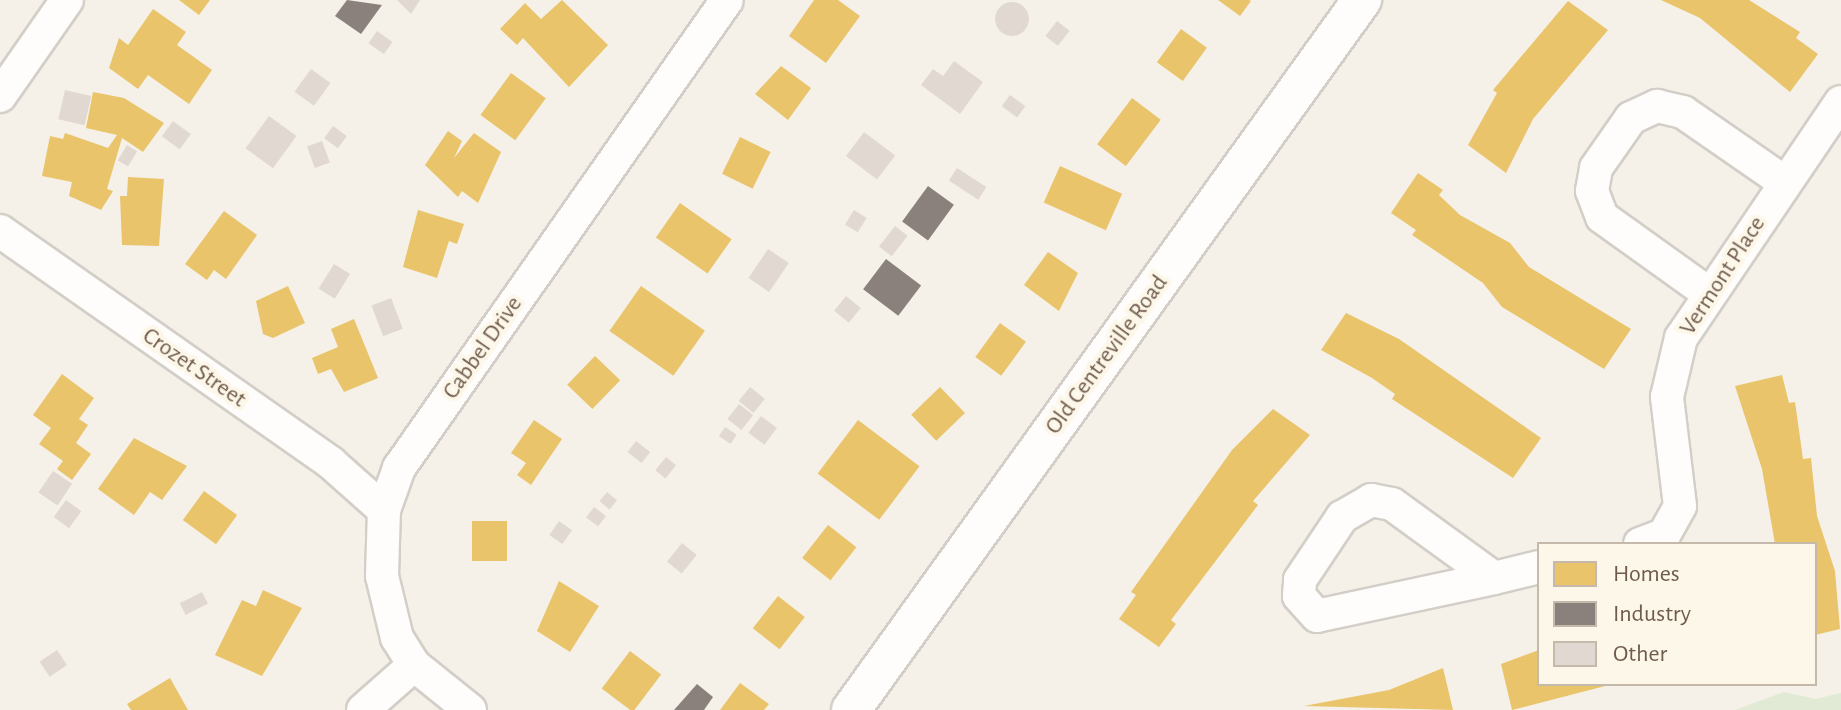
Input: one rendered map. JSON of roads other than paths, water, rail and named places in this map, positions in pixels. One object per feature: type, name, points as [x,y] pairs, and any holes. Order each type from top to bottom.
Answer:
[{"type":"street","points":[[0,96],[67,0]]},
{"type":"street","name":"Cabbel Drive","points":[[470,710],[414,665],[397,638],[382,576],[384,510],[399,468],[727,0]]},
{"type":"street","name":"Old Centreville Road","points":[[851,710],[1362,0]]},
{"type":"street","name":"Vermont Place","points":[[1645,542],[1664,535],[1680,506],[1667,397],[1681,338],[1708,293],[1841,102]]},
{"type":"street","points":[[1708,293],[1602,217],[1592,191],[1596,168],[1631,118],[1657,106],[1683,112],[1784,182]]},
{"type":"street","name":"Crozet Street","points":[[0,231],[331,463],[384,510]]},
{"type":"street","points":[[1494,578],[1392,504],[1371,500],[1342,517],[1300,580],[1299,596],[1317,616],[1331,616],[1494,578],[1537,567]]},
{"type":"street","points":[[363,710],[414,665]]}]
